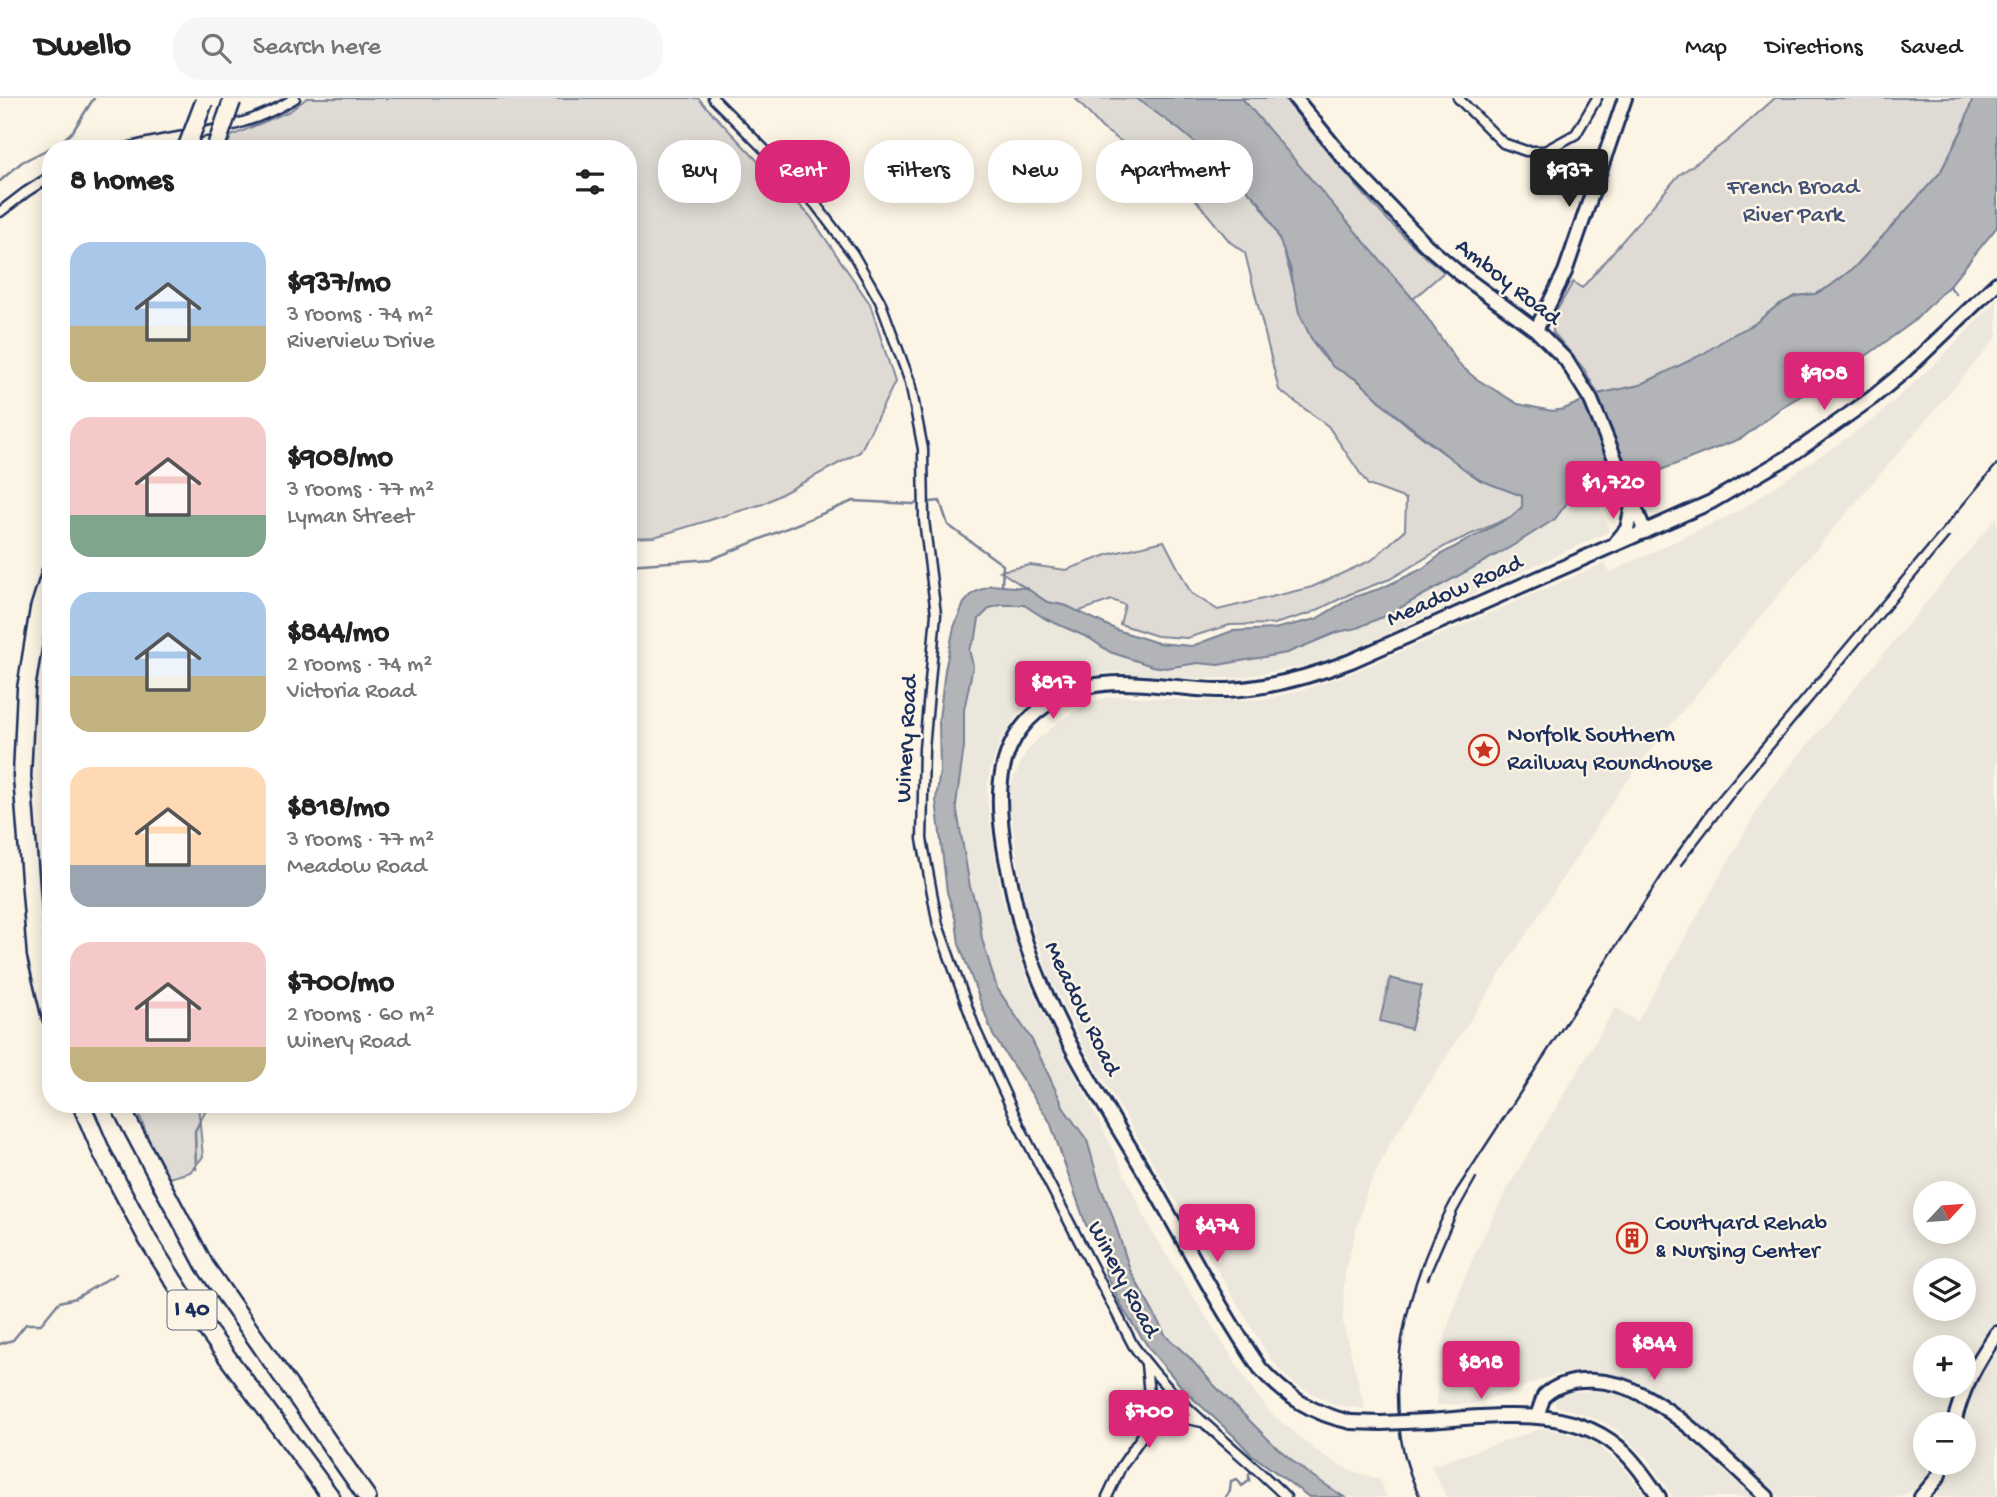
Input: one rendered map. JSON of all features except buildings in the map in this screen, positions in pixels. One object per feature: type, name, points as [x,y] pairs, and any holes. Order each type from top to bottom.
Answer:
[{"type":"highway","points":[[189,140],[204,100]]},
{"type":"highway","points":[[218,140],[232,100]]},
{"type":"highway","points":[[42,600],[26,689],[22,776],[36,954],[42,980]]},
{"type":"highway","name":"I 40","points":[[85,1113],[102,1153],[148,1240],[186,1301],[331,1497]]},
{"type":"highway","name":"I 40","points":[[125,1113],[205,1266],[367,1497]]},
{"type":"main road","name":"Amboy Road","points":[[1295,98],[1341,155],[1426,245],[1460,274],[1536,330],[1558,351],[1591,400],[1645,531]]},
{"type":"main road","points":[[1536,330],[1565,272],[1625,98]]},
{"type":"main road","name":"Meadow Road","points":[[1659,1497],[1636,1465],[1608,1439],[1576,1423],[1537,1416],[1351,1422],[1317,1412],[1300,1403],[1260,1368],[1058,1021],[1031,958],[1015,901],[999,819],[1003,767],[1014,740],[1027,723],[1054,699],[1077,689],[1115,682],[1229,690],[1306,677],[1360,657],[1711,502],[1790,456],[1872,398],[1906,370],[1997,283]]},
{"type":"main road","points":[[1611,546],[1627,529],[1632,516],[1632,502]]},
{"type":"main road","points":[[1958,1412],[1969,1379],[1997,1333]]},
{"type":"main road","points":[[1537,1416],[1544,1396],[1563,1384],[1580,1381],[1602,1382],[1632,1390],[1654,1402],[1692,1431],[1767,1497]]},
{"type":"main road","points":[[1921,1497],[1939,1475]]},
{"type":"street","points":[[165,140],[242,124],[273,112],[295,98]]},
{"type":"street","name":"Winery Road","points":[[713,98],[785,170],[853,254],[880,301],[910,382],[923,449],[924,520],[936,614],[924,749],[922,839],[938,925],[976,1031],[1021,1129],[1133,1345],[1146,1364],[1202,1422],[1286,1497]]},
{"type":"street","points":[[1458,98],[1503,143],[1526,151],[1545,150],[1576,134],[1597,98]]},
{"type":"street","points":[[0,212],[42,182]]},
{"type":"street","points":[[1146,1364],[1150,1422]]},
{"type":"street","points":[[1107,1497],[1121,1467],[1172,1392]]},
{"type":"street","points":[[1150,1422],[1187,1419],[1202,1422]]},
{"type":"shaded area","points":[[1136,98],[1242,98],[1419,306],[1459,364],[1475,378],[1518,404],[1552,411],[1564,409],[1598,394],[1640,385],[1703,354],[1753,325],[1778,305],[1796,296],[1815,294],[1829,287],[1855,267],[1940,173],[1962,130],[1973,98],[1997,98],[1997,227],[1950,285],[1913,322],[1855,364],[1782,407],[1742,438],[1661,470],[1635,471],[1625,476],[1606,476],[1578,484],[1579,487],[1555,519],[1509,548],[1387,615],[1287,653],[1218,665],[1198,663],[1166,668],[1110,652],[1089,638],[1046,619],[1024,605],[990,608],[979,619],[976,637],[969,649],[973,666],[964,710],[964,747],[956,805],[970,887],[997,988],[1032,1040],[1065,1110],[1087,1140],[1100,1186],[1130,1270],[1166,1336],[1274,1445],[1305,1471],[1344,1497],[1309,1497],[1251,1454],[1185,1391],[1151,1351],[1124,1311],[1106,1274],[1102,1252],[1086,1225],[1050,1122],[993,1035],[959,944],[956,921],[947,892],[936,800],[940,771],[939,719],[954,627],[964,603],[973,593],[991,585],[1026,588],[1047,602],[1067,606],[1117,630],[1158,643],[1192,646],[1232,631],[1274,629],[1316,619],[1351,598],[1382,588],[1422,569],[1443,553],[1511,517],[1522,507],[1522,496],[1480,480],[1391,411],[1358,380],[1333,367],[1311,338],[1299,313],[1290,267],[1278,236],[1260,203],[1253,196],[1253,140],[1192,140]]},
{"type":"shaded area","points":[[1997,299],[1997,337],[1823,541],[1621,789],[1389,1145],[1367,1191],[1346,1267],[1344,1284],[1343,1323],[1365,1409],[1335,1405],[1296,1385],[1268,1355],[1085,1049],[1049,976],[1025,904],[1009,803],[1010,786],[1025,754],[1059,722],[1086,704],[1109,697],[1124,696],[1201,701],[1266,699],[1352,673],[1605,563],[1610,572],[1739,511],[1873,420],[1939,360]]},
{"type":"shaded area","points":[[1589,480],[1610,531],[1369,642],[1306,666],[1236,678],[1176,679],[1111,672],[1066,681],[1040,694],[1017,715],[999,744],[990,771],[987,790],[989,817],[1001,893],[1026,975],[1043,1013],[1152,1232],[1255,1393],[1271,1413],[1318,1452],[1349,1470],[1379,1479],[1387,1497],[1344,1497],[1305,1471],[1274,1445],[1189,1357],[1166,1337],[1130,1270],[1100,1186],[1096,1166],[1079,1127],[1065,1110],[1032,1040],[997,988],[970,887],[956,805],[964,747],[964,710],[973,666],[969,649],[976,637],[979,619],[990,608],[1024,605],[1046,619],[1089,638],[1110,652],[1152,666],[1166,668],[1198,663],[1218,665],[1287,653],[1387,615],[1509,548],[1555,519],[1577,485]]},
{"type":"shaded area","points":[[1997,517],[1997,1497],[1934,1497],[1940,1491],[1914,1490],[1898,1497],[1779,1497],[1657,1393],[1641,1383],[1607,1373],[1557,1374],[1471,1404],[1437,1405],[1439,1366],[1461,1286],[1506,1191],[1616,1007],[1637,1022],[1766,795]]},
{"type":"shaded area","points":[[1390,978],[1422,986],[1411,1029],[1380,1021]]},
{"type":"shaded area","points":[[1560,1393],[1617,1393],[1636,1401],[1689,1440],[1753,1497],[1673,1497],[1646,1457],[1620,1433],[1586,1415],[1555,1406],[1554,1397]]},
{"type":"shaded area","points":[[1541,1429],[1587,1439],[1625,1469],[1647,1497],[1446,1497],[1431,1466]]},
{"type":"green space","points":[[307,98],[698,98],[738,140],[658,140],[658,203],[741,203],[741,143],[755,158],[755,203],[798,203],[810,216],[870,304],[895,382],[860,452],[763,504],[654,537],[637,538],[637,140],[230,140],[231,136],[290,111]]},
{"type":"green space","points":[[1075,98],[1138,99],[1194,140],[1119,140],[1102,128]]},
{"type":"green space","points":[[1241,98],[1284,98],[1380,212],[1444,272],[1413,299]]},
{"type":"green space","name":"French Broad River Park","points":[[1775,98],[1973,98],[1962,130],[1940,173],[1855,267],[1815,294],[1796,296],[1778,305],[1753,325],[1686,364],[1640,385],[1598,394],[1584,369],[1553,332],[1552,319],[1573,282],[1582,288],[1679,175],[1727,141]]},
{"type":"green space","points":[[1253,197],[1279,239],[1306,326],[1320,353],[1362,384],[1389,410],[1452,459],[1486,480],[1522,495],[1522,507],[1511,517],[1449,544],[1390,579],[1311,613],[1274,624],[1230,625],[1187,638],[1157,636],[1120,624],[1125,605],[1112,600],[1077,612],[1067,606],[1047,602],[1000,571],[1030,565],[1066,570],[1110,554],[1164,541],[1191,593],[1218,610],[1312,587],[1372,560],[1405,530],[1406,499],[1368,485],[1328,426],[1279,390],[1245,253],[1230,242],[1198,203],[1253,203]]},
{"type":"green space","points":[[138,1113],[199,1113],[203,1157],[190,1172],[169,1178]]},
{"type":"waterway","points":[[63,140],[73,131],[94,98]]},
{"type":"waterway","points":[[0,181],[22,162],[42,152]]},
{"type":"waterway","points":[[1949,286],[1956,294]]},
{"type":"waterway","points":[[637,564],[712,559],[853,501],[913,504],[940,501],[948,525],[1003,565],[1002,586]]},
{"type":"waterway","points":[[196,1169],[195,1131],[204,1113]]},
{"type":"waterway","points":[[0,1344],[13,1340],[26,1324],[41,1324],[59,1302],[76,1298],[116,1274]]},
{"type":"waterway","points":[[1226,1497],[1231,1481],[1237,1479],[1242,1486],[1249,1481],[1249,1474],[1253,1470]]},
{"type":"railway","points":[[1420,1497],[1406,1460],[1398,1421],[1397,1381],[1410,1301],[1438,1226],[1456,1191],[1674,857],[1711,805],[1997,464]]},
{"type":"railway","points":[[1681,865],[1744,783],[1949,537]]},
{"type":"railway","points":[[1428,1279],[1457,1212],[1476,1178]]},
{"type":"place","name":"Norfolk Southern Railway Roundhouse","points":[[1484,750]]},
{"type":"place","name":"Courtyard Rehab & Nursing Center","points":[[1632,1238]]}]
